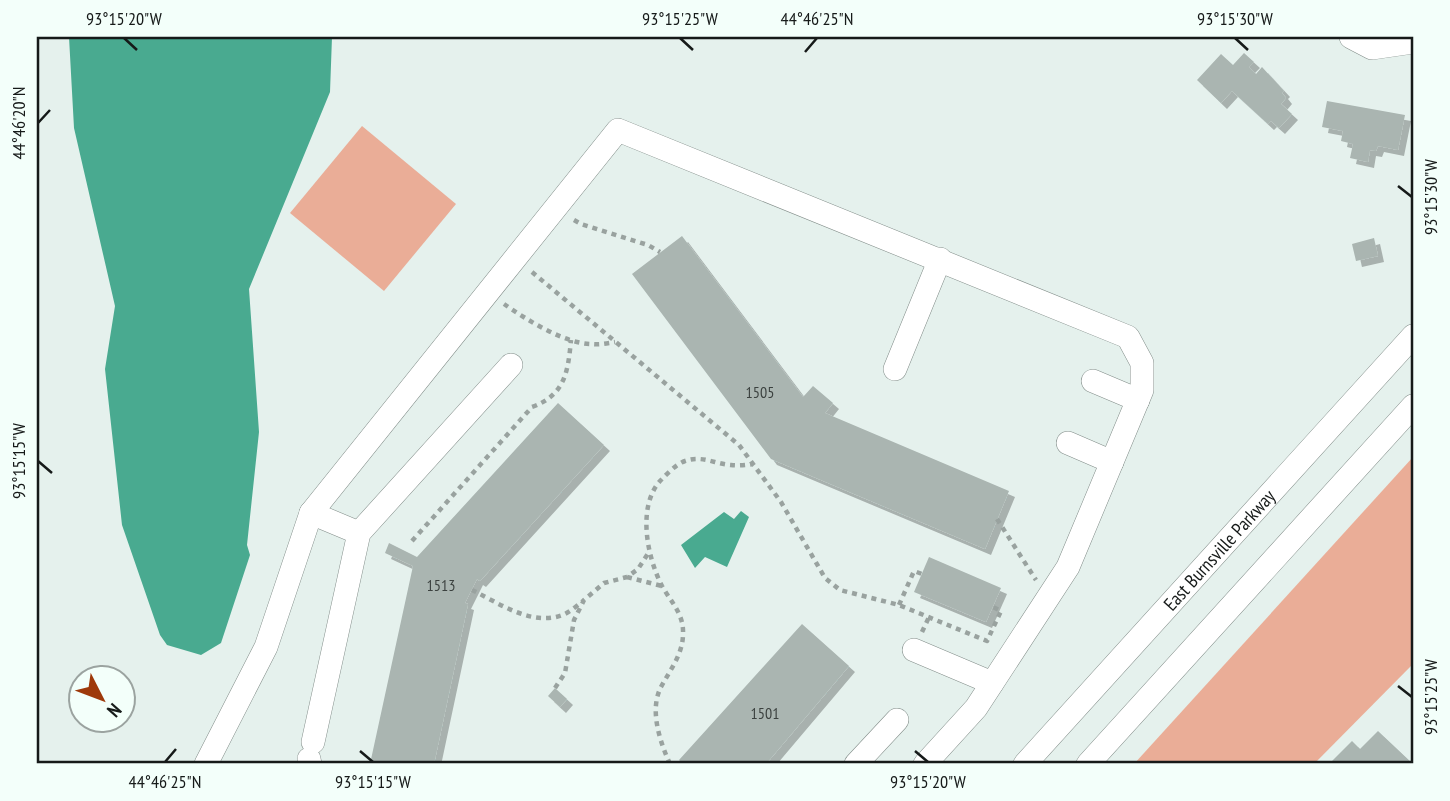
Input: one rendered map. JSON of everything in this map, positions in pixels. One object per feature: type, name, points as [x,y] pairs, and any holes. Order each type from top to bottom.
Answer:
[{"type":"street","points":[[1351,37],[1372,48],[1413,42]]},
{"type":"street","points":[[206,764],[266,647],[312,513],[618,130],[1128,337],[1142,363],[1142,390],[1068,567],[976,708],[925,764]]},
{"type":"street","points":[[895,369],[940,260]]},
{"type":"street","name":"East Burnsville Parkway","points":[[1024,764],[1413,336]]},
{"type":"street","points":[[311,755],[359,533],[511,365]]},
{"type":"street","points":[[1093,381],[1138,400]]},
{"type":"street","points":[[1088,764],[1413,406]]},
{"type":"street","points":[[1068,443],[1112,462]]},
{"type":"street","points":[[312,513],[359,533]]},
{"type":"street","points":[[914,650],[992,682]]},
{"type":"street","points":[[856,764],[897,720]]},
{"type":"path","points":[[556,208],[581,225],[626,237],[660,252]]},
{"type":"path","points":[[516,257],[739,445],[781,502],[825,578],[840,590],[899,605],[987,641],[1000,611],[993,607]]},
{"type":"path","points":[[489,292],[527,319],[571,340],[591,345],[616,342]]},
{"type":"path","points":[[412,541],[532,407],[547,402],[562,385],[569,362],[571,340]]},
{"type":"path","points":[[670,764],[665,754],[655,708],[659,691],[680,654],[683,633],[678,609],[662,586],[649,551],[646,506],[654,488],[683,461],[703,458],[731,465],[754,464]]},
{"type":"path","points":[[998,519],[1047,598]]},
{"type":"path","points":[[472,590],[525,616],[546,618],[565,614],[604,583],[627,577],[638,569],[649,551]]},
{"type":"path","points":[[899,605],[914,571],[922,574]]},
{"type":"path","points":[[627,577],[662,586]]},
{"type":"path","points":[[555,688],[565,673],[574,620],[584,600]]},
{"type":"shaded area","points":[[69,37],[332,37],[330,92],[249,289],[259,432],[247,545],[250,555],[221,643],[201,655],[167,645],[160,635],[122,525],[105,369],[115,306],[74,128]]},
{"type":"shaded area","points":[[362,126],[456,204],[384,291],[290,213]]},
{"type":"shaded area","points":[[1413,457],[1413,664],[1314,764],[1134,764]]},
{"type":"shaded area","points":[[741,511],[749,517],[727,567],[705,557],[695,568],[681,545],[724,512],[734,519]]},
{"type":"building","points":[[1244,53],[1254,62],[1249,67],[1256,74],[1262,67],[1284,91],[1282,93],[1286,98],[1281,104],[1292,114],[1279,128],[1271,121],[1268,124],[1232,91],[1221,103],[1197,80],[1221,54],[1233,65]]},
{"type":"building","points":[[1327,101],[1405,115],[1398,150],[1378,146],[1376,151],[1370,150],[1368,162],[1350,158],[1353,144],[1341,141],[1343,131],[1322,127]]},
{"type":"building","points":[[682,236],[803,397],[813,386],[833,403],[825,413],[1009,491],[985,549],[771,459],[632,274]]},
{"type":"building","points":[[1374,238],[1378,256],[1356,261],[1352,244]]},
{"type":"building","points":[[558,403],[604,445],[480,581],[477,579],[465,603],[468,604],[434,764],[370,764],[413,566],[385,553],[389,543],[417,557]]},
{"type":"building","points":[[929,557],[1001,588],[986,622],[914,592]]},
{"type":"building","points":[[802,624],[849,666],[766,764],[679,764],[682,763],[679,760]]},
{"type":"building","points":[[555,688],[567,699],[560,707],[548,696]]},
{"type":"building","points":[[1378,731],[1413,764],[1329,764],[1352,741],[1360,749]]}]
